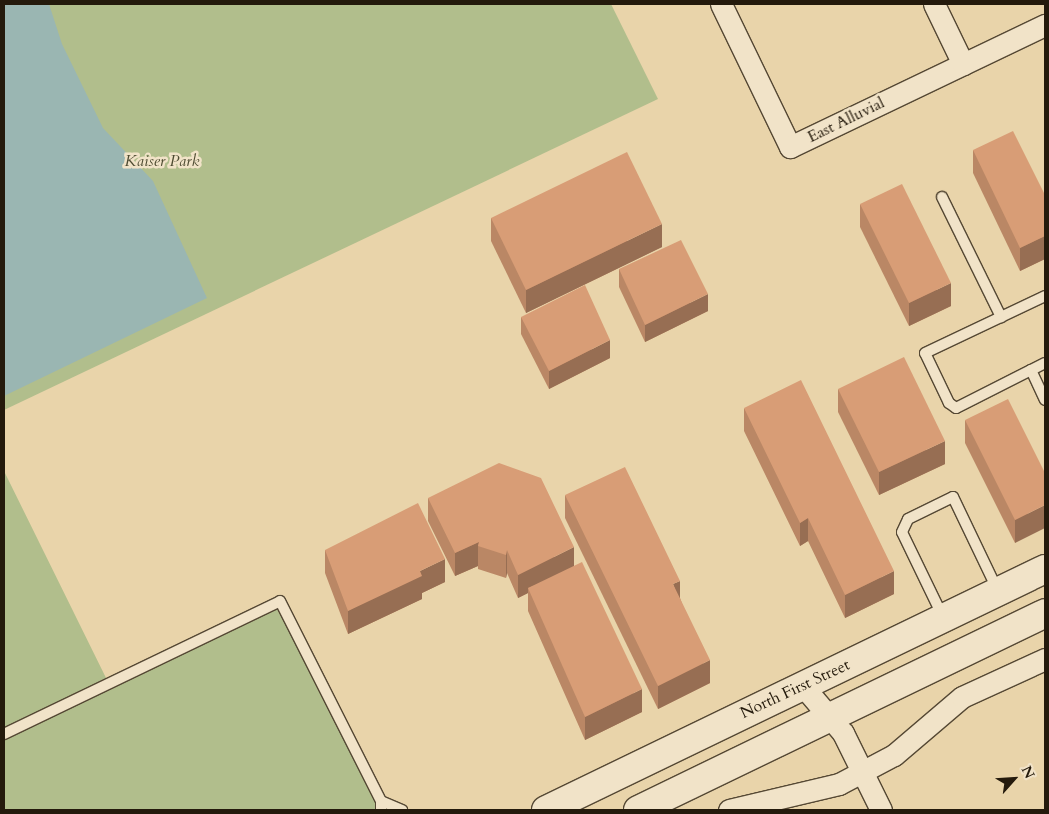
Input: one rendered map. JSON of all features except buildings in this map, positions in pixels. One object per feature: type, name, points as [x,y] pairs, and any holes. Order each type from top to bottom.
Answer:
[{"type":"main road","name":"North First Street","points":[[546,810],[1045,569]]},
{"type":"main road","points":[[638,810],[1045,613]]},
{"type":"street","name":"East Alluvial","points":[[721,4],[790,147],[1045,25]]},
{"type":"street","points":[[934,4],[963,64]]},
{"type":"street","points":[[729,810],[765,798],[823,788],[862,771],[894,755],[962,697],[1045,659]]},
{"type":"street","points":[[803,686],[830,717],[862,771],[881,810]]},
{"type":"lane","points":[[942,196],[1001,317]]},
{"type":"lane","points":[[1045,296],[925,353],[948,403],[956,408],[1045,362]]},
{"type":"lane","points":[[1031,370],[1045,400]]},
{"type":"lane","points":[[944,618],[902,532],[908,519],[953,497],[999,592]]},
{"type":"lane","points":[[4,734],[280,600],[381,806],[402,810]]},
{"type":"green space","name":"Kaiser Park","points":[[4,4],[611,4],[658,99],[4,410]]},
{"type":"green space","points":[[4,471],[110,686],[283,603],[387,810],[4,810]]},
{"type":"water","points":[[4,4],[49,4],[62,44],[103,128],[153,181],[207,298],[4,396]]}]
